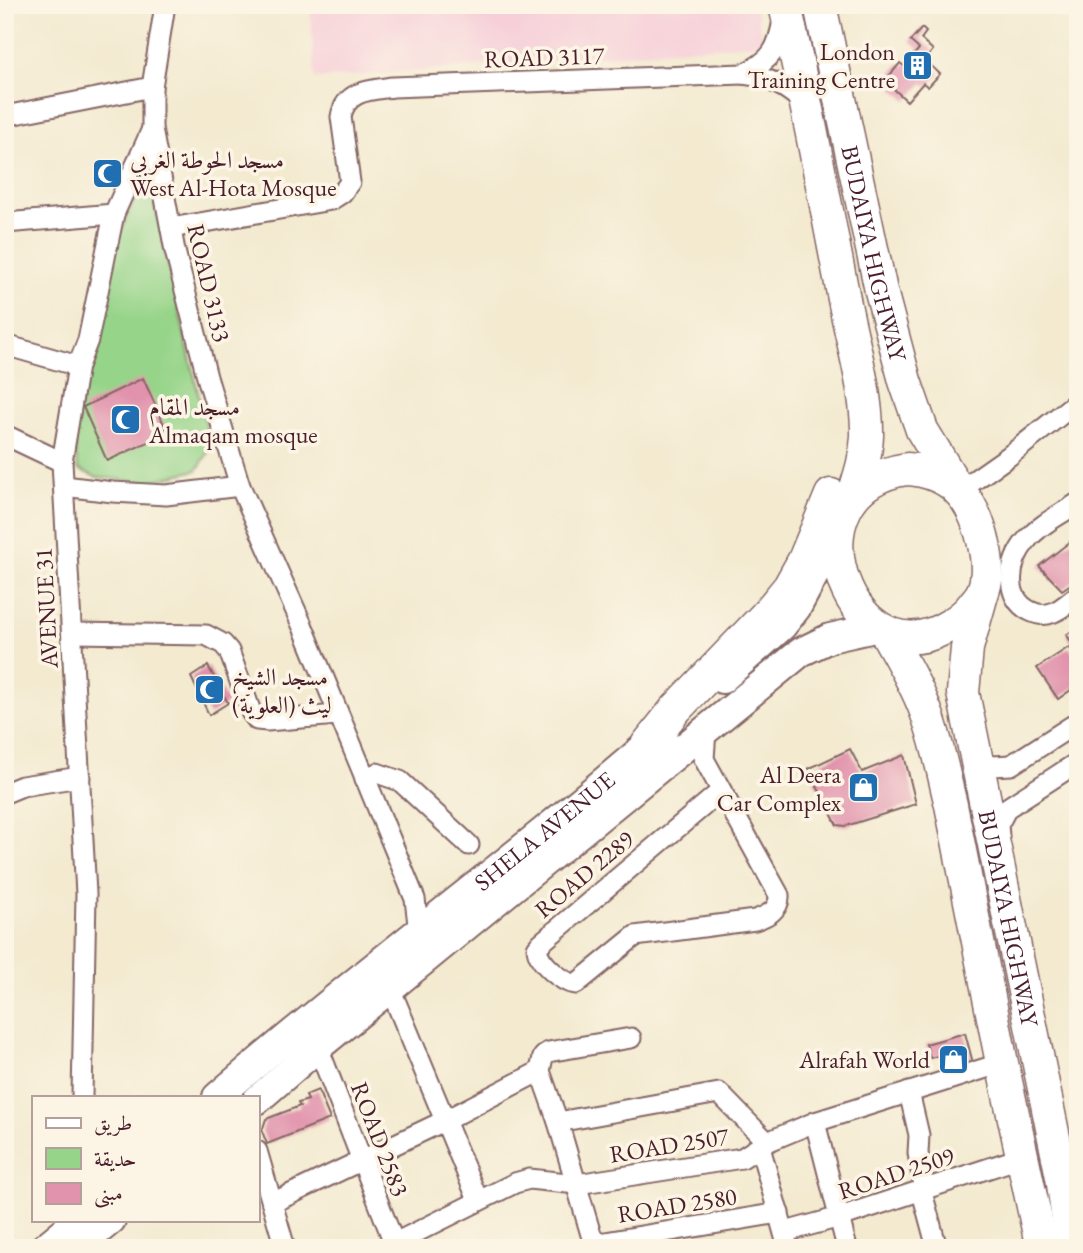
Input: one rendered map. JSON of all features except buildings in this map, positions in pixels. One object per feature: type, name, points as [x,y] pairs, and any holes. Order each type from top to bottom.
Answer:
[{"type":"main road","name":"BUDAIYA HIGHWAY","points":[[784,5],[865,399],[867,436],[864,462],[855,494]]},
{"type":"main road","name":"BUDAIYA HIGHWAY","points":[[820,5],[881,291],[905,381],[922,430],[959,491]]},
{"type":"main road","points":[[648,744],[675,710],[766,615],[789,587],[804,560],[835,486],[842,460],[854,385],[855,357]]},
{"type":"main road","points":[[907,469],[931,474],[959,491],[979,527],[982,538],[986,569],[983,591],[971,609],[954,624],[934,633],[908,637],[882,629],[868,619],[843,583],[836,556],[837,531],[842,515],[855,494],[884,475],[907,469]]},
{"type":"main road","name":"SHELA AVENUE","points":[[218,1096],[359,977],[416,935],[575,806],[782,626],[797,607],[837,531]]},
{"type":"main road","name":"BUDAIYA HIGHWAY","points":[[983,591],[967,648],[963,693],[1059,1163],[1072,1248]]},
{"type":"main road","name":"BUDAIYA HIGHWAY","points":[[882,629],[916,685],[934,738],[951,805],[1042,1248]]},
{"type":"main road","name":"SHELA AVENUE","points":[[259,1099],[390,988],[691,756],[706,730],[801,652],[817,642],[882,629]]},
{"type":"main road","points":[[44,1248],[76,1222]]},
{"type":"main road","points":[[77,1248],[109,1222]]},
{"type":"street","points":[[5,116],[152,87],[165,5]]},
{"type":"street","points":[[743,74],[760,66],[773,54],[779,39],[784,5]]},
{"type":"street","points":[[743,74],[758,76],[778,84],[797,96],[807,107]]},
{"type":"street","name":"ROAD 3117","points":[[171,228],[331,200],[342,193],[350,182],[341,117],[343,107],[351,97],[364,91],[393,87],[743,74]]},
{"type":"street","name":"ROAD 3133","points":[[152,87],[152,129],[171,228],[207,377],[240,486],[303,627],[337,715],[411,888],[417,912],[416,935]]},
{"type":"street","name":"AVENUE 31","points":[[82,1096],[86,894],[62,462],[78,366],[88,340],[114,214],[152,129]]},
{"type":"street","points":[[5,223],[114,214]]},
{"type":"street","points":[[5,345],[78,366]]},
{"type":"street","points":[[959,491],[1009,456],[1078,401]]},
{"type":"street","points":[[5,435],[62,462]]},
{"type":"street","points":[[64,486],[166,495],[240,486]]},
{"type":"street","points":[[1078,503],[1035,532],[1025,542],[1011,572],[1012,592],[1024,608],[1037,614],[1052,613],[1078,596]]},
{"type":"street","points":[[72,634],[206,635],[223,644],[229,651],[251,712],[257,720],[337,715]]},
{"type":"street","points":[[974,756],[992,766],[1011,765],[1078,722]]},
{"type":"street","name":"ROAD 2289","points":[[691,756],[721,790],[779,895],[777,906],[771,913],[755,919],[635,936],[576,984],[568,983],[539,958],[537,948],[541,943],[721,790]]},
{"type":"street","points":[[1004,889],[999,835],[1002,816],[1014,803],[1078,762]]},
{"type":"street","points":[[365,779],[377,773],[400,781],[469,845]]},
{"type":"street","points":[[5,793],[22,786],[80,777]]},
{"type":"street","points":[[411,888],[431,901],[458,900]]},
{"type":"street","points":[[390,988],[478,1200]]},
{"type":"street","points":[[577,1184],[540,1071],[543,1057],[548,1052],[631,1038]]},
{"type":"street","name":"ROAD 2583","points":[[318,1047],[392,1247]]},
{"type":"street","name":"ROAD 2507","points":[[392,1247],[478,1200],[529,1179],[577,1184],[742,1158],[815,1122],[1002,1063]]},
{"type":"street","points":[[272,1203],[446,1120],[540,1071]]},
{"type":"street","points":[[558,1122],[719,1093],[764,1145],[784,1231]]},
{"type":"street","points":[[909,1093],[918,1129],[923,1190],[937,1248]]},
{"type":"street","points":[[815,1122],[847,1248]]},
{"type":"street","name":"ROAD 2509","points":[[784,1231],[840,1217],[1023,1157]]},
{"type":"street","points":[[259,1158],[285,1248]]},
{"type":"street","name":"ROAD 2580","points":[[577,1184],[589,1231],[592,1238],[598,1242],[784,1231]]},
{"type":"shaded area","points":[[310,5],[755,5],[763,43],[315,79]]},
{"type":"green space","points":[[146,195],[153,199],[211,448],[197,470],[147,482],[96,477],[78,469],[74,432],[117,241],[133,202]]},
{"type":"place","name":"London Training Centre","points":[[918,65]]},
{"type":"place","name":"مسجد الحوطة الغربي West Al-Hota Mosque","points":[[107,173]]},
{"type":"place","name":"مسجد المقام Almaqam mosque","points":[[126,420]]},
{"type":"place","name":"مسجد الشيخ ليث (العلوية)","points":[[209,690]]},
{"type":"place","name":"Al Deera Car Complex","points":[[864,788]]},
{"type":"place","name":"Alrafah World","points":[[953,1059]]}]
